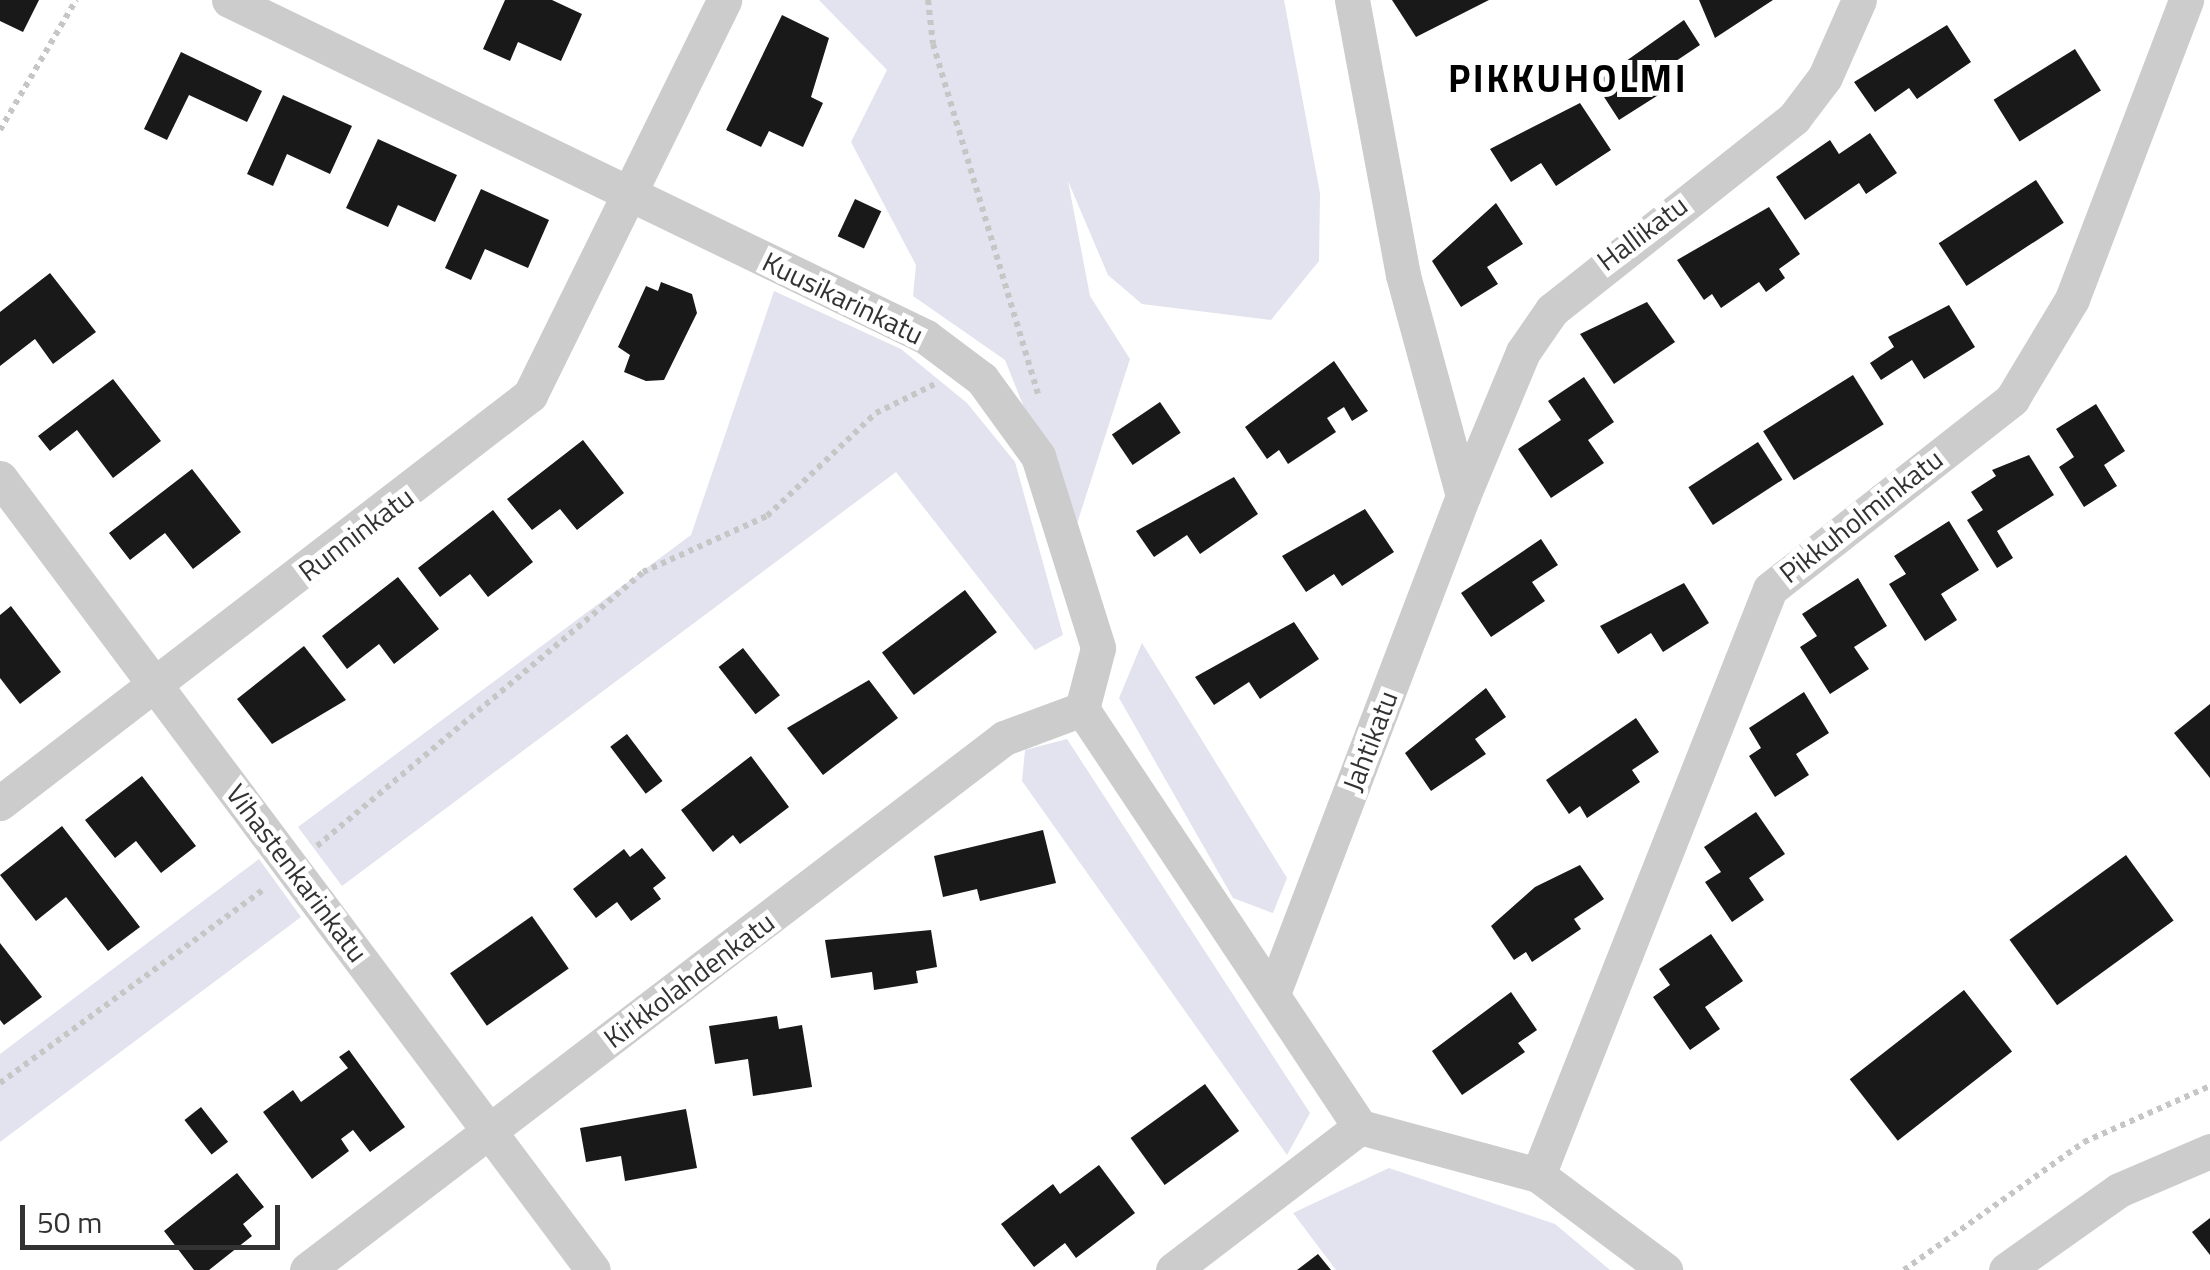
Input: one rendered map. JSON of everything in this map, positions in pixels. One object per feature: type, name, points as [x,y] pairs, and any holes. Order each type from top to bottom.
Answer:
[{"type":"street","name":"Kuusikarinkatu","points":[[229,0],[926,337],[968,368],[1038,456],[1098,648],[1082,709]]},
{"type":"street","name":"Runninkatu","points":[[0,802],[530,395],[632,196],[724,0]]},
{"type":"street","points":[[1352,0],[1403,275],[1464,496]]},
{"type":"street","name":"Hallikatu","points":[[1464,496],[1523,352],[1552,310],[1582,277],[1794,118],[1858,0]]},
{"type":"street","name":"Pikkuholminkatu","points":[[1538,1175],[1770,589],[2012,398],[2072,299],[2186,0]]},
{"type":"street","name":"Vihastenkarinkatu","points":[[0,478],[593,1270]]},
{"type":"street","name":"Jahtikatu","points":[[1274,991],[1464,496]]},
{"type":"street","points":[[1082,709],[1144,812],[1274,991],[1360,1127],[1538,1175],[1666,1270]]},
{"type":"street","name":"Kirkkolahdenkatu","points":[[306,1270],[1004,738],[1082,709]]},
{"type":"street","points":[[1173,1270],[1360,1127]]},
{"type":"street","points":[[2006,1270],[2111,1194],[2210,1152]]},
{"type":"path","points":[[0,130],[76,0]]},
{"type":"path","points":[[928,0],[933,44],[1046,425],[1038,456]]},
{"type":"path","points":[[0,1084],[293,868],[643,572],[767,516],[876,413],[968,368]]},
{"type":"path","points":[[1904,1270],[2084,1142],[2210,1086]]},
{"type":"shaded area","points":[[819,0],[1284,0],[1320,193],[1319,261],[1271,320],[1142,304],[1108,275],[1068,181],[1090,296],[1130,359],[1074,533],[1005,360],[913,296],[916,265],[851,142],[887,70]]},
{"type":"shaded area","points":[[774,291],[901,349],[967,403],[1015,462],[1063,635],[1035,650],[896,472],[342,886],[298,827],[691,535]]},
{"type":"shaded area","points":[[1142,643],[1287,878],[1273,913],[1233,898],[1119,698]]},
{"type":"shaded area","points":[[1067,739],[1310,1113],[1287,1155],[1022,781],[1025,750]]},
{"type":"shaded area","points":[[259,859],[301,917],[0,1142],[0,1054]]},
{"type":"shaded area","points":[[1389,1168],[1555,1224],[1610,1270],[1336,1270],[1293,1213]]},
{"type":"building","points":[[0,0],[39,0],[23,32],[0,21]]},
{"type":"building","points":[[505,0],[552,0],[582,14],[561,61],[518,42],[510,61],[483,49]]},
{"type":"building","points":[[1392,0],[1489,0],[1416,37]]},
{"type":"building","points":[[1699,0],[1773,0],[1715,38]]},
{"type":"building","points":[[782,15],[829,38],[811,97],[823,103],[803,147],[769,131],[761,147],[726,130]]},
{"type":"building","points":[[1684,20],[1700,45],[1661,71],[1671,87],[1619,120],[1595,83]]},
{"type":"building","points":[[1947,25],[1971,62],[1917,99],[1909,88],[1875,112],[1854,82]]},
{"type":"building","points":[[2075,49],[2101,91],[2020,141],[1994,100]]},
{"type":"building","points":[[181,52],[262,91],[247,122],[189,95],[167,140],[144,129]]},
{"type":"building","points":[[283,95],[352,126],[330,174],[287,154],[273,186],[247,174]]},
{"type":"building","points":[[1580,103],[1611,150],[1556,186],[1541,163],[1511,182],[1490,149]]},
{"type":"building","points":[[1870,133],[1897,173],[1866,194],[1859,183],[1805,220],[1776,177],[1830,140],[1839,154]]},
{"type":"building","points":[[378,139],[457,175],[435,222],[398,205],[388,227],[346,208]]},
{"type":"building","points":[[2036,180],[2064,223],[1966,286],[1939,243]]},
{"type":"building","points":[[481,189],[549,220],[528,268],[485,249],[471,280],[445,268]]},
{"type":"building","points":[[855,199],[881,211],[864,248],[838,236]]},
{"type":"building","points":[[1496,203],[1523,244],[1487,267],[1498,284],[1461,307],[1432,261]]},
{"type":"building","points":[[1769,207],[1800,254],[1779,269],[1785,278],[1766,292],[1759,282],[1721,308],[1712,294],[1704,300],[1677,260]]},
{"type":"building","points":[[50,273],[96,332],[53,364],[35,339],[0,366],[0,312]]},
{"type":"building","points":[[661,282],[692,294],[697,313],[664,380],[646,381],[624,372],[630,355],[618,347],[646,286],[658,291]]},
{"type":"building","points":[[1647,302],[1675,342],[1614,384],[1580,334]]},
{"type":"building","points":[[1949,305],[1975,347],[1924,379],[1912,360],[1881,380],[1870,363],[1894,347],[1888,337]]},
{"type":"building","points":[[1334,361],[1368,411],[1352,421],[1344,407],[1327,418],[1336,432],[1288,464],[1279,450],[1267,459],[1245,427]]},
{"type":"building","points":[[1853,375],[1884,424],[1794,480],[1763,431]]},
{"type":"building","points":[[1584,377],[1614,422],[1588,440],[1604,463],[1551,498],[1518,449],[1561,420],[1548,401]]},
{"type":"building","points":[[113,379],[161,441],[113,478],[77,430],[50,451],[38,436]]},
{"type":"building","points":[[1160,402],[1181,433],[1133,465],[1112,434]]},
{"type":"building","points":[[2096,404],[2125,451],[2104,465],[2117,486],[2084,507],[2059,467],[2074,457],[2056,429]]},
{"type":"building","points":[[583,440],[624,493],[577,530],[560,509],[532,530],[507,499]]},
{"type":"building","points":[[1758,442],[1783,480],[1713,525],[1688,487]]},
{"type":"building","points":[[2029,455],[2054,495],[1997,531],[2013,558],[1997,568],[1967,520],[1983,510],[1971,492],[1996,476],[1992,470]]},
{"type":"building","points":[[192,469],[241,532],[193,569],[165,533],[130,560],[109,533]]},
{"type":"building","points":[[1234,477],[1258,514],[1200,554],[1187,535],[1154,557],[1136,531]]},
{"type":"building","points":[[1365,509],[1394,552],[1342,586],[1334,574],[1306,592],[1282,556]]},
{"type":"building","points":[[493,510],[533,562],[488,597],[470,574],[440,597],[418,568]]},
{"type":"building","points":[[1949,521],[1979,570],[1941,594],[1957,620],[1925,641],[1889,584],[1906,574],[1894,556]]},
{"type":"building","points":[[1541,539],[1558,565],[1532,582],[1545,601],[1491,637],[1461,593]]},
{"type":"building","points":[[398,577],[439,629],[394,664],[379,644],[347,669],[322,636]]},
{"type":"building","points":[[1858,578],[1887,626],[1854,647],[1869,669],[1830,694],[1800,647],[1817,636],[1802,614]]},
{"type":"building","points":[[1684,583],[1709,623],[1663,652],[1651,633],[1618,654],[1600,626]]},
{"type":"building","points":[[965,590],[997,632],[914,695],[882,653]]},
{"type":"building","points":[[11,606],[61,672],[20,704],[0,678],[0,615]]},
{"type":"building","points":[[1294,622],[1319,659],[1260,699],[1249,682],[1214,705],[1195,677]]},
{"type":"building","points":[[304,646],[346,700],[272,744],[237,699]]},
{"type":"building","points":[[743,648],[780,695],[756,714],[719,667]]},
{"type":"building","points":[[869,680],[898,718],[823,775],[787,728]]},
{"type":"building","points":[[1486,688],[1506,717],[1475,739],[1486,754],[1431,791],[1405,753]]},
{"type":"building","points":[[1804,692],[1829,733],[1796,754],[1809,775],[1775,797],[1749,756],[1761,748],[1749,728]]},
{"type":"building","points":[[2210,704],[2210,778],[2174,733]]},
{"type":"building","points":[[1636,718],[1659,752],[1632,770],[1640,782],[1587,818],[1580,806],[1569,814],[1546,780]]},
{"type":"building","points":[[627,734],[663,781],[646,794],[610,747]]},
{"type":"building","points":[[751,756],[789,807],[740,844],[733,835],[713,852],[681,810]]},
{"type":"building","points":[[142,776],[196,846],[161,873],[136,841],[115,858],[85,820]]},
{"type":"building","points":[[1756,812],[1785,854],[1749,878],[1764,900],[1732,922],[1705,882],[1721,872],[1704,847]]},
{"type":"building","points":[[62,826],[140,927],[108,951],[66,897],[36,921],[0,875]]},
{"type":"building","points":[[1043,830],[1056,883],[980,901],[977,889],[943,897],[934,856]]},
{"type":"building","points":[[642,848],[666,878],[653,888],[661,899],[631,921],[617,902],[596,918],[573,889],[624,849],[630,857]]},
{"type":"building","points":[[2126,855],[2174,921],[2057,1005],[2010,940]]},
{"type":"building","points":[[1580,865],[1604,899],[1574,919],[1581,929],[1532,962],[1526,952],[1514,960],[1491,926],[1535,887]]},
{"type":"building","points":[[532,916],[569,968],[487,1026],[450,973]]},
{"type":"building","points":[[931,930],[937,967],[916,971],[918,983],[874,990],[872,972],[831,978],[825,940]]},
{"type":"building","points":[[1711,934],[1743,981],[1705,1007],[1720,1029],[1690,1050],[1653,997],[1670,985],[1659,969]]},
{"type":"building","points":[[0,943],[42,997],[4,1025],[0,1020]]},
{"type":"building","points":[[1964,990],[2012,1051],[1898,1141],[1850,1079]]},
{"type":"building","points":[[1511,992],[1537,1030],[1518,1043],[1525,1052],[1462,1095],[1432,1051]]},
{"type":"building","points":[[777,1016],[779,1029],[802,1025],[812,1087],[753,1096],[748,1059],[715,1064],[709,1026]]},
{"type":"building","points":[[349,1050],[405,1127],[370,1152],[353,1130],[341,1139],[349,1151],[312,1179],[263,1112],[293,1090],[301,1102],[348,1068],[339,1057]]},
{"type":"building","points":[[1205,1084],[1239,1131],[1165,1185],[1131,1138]]},
{"type":"building","points":[[201,1107],[228,1142],[212,1155],[184,1120]]},
{"type":"building","points":[[686,1109],[697,1168],[625,1181],[621,1156],[586,1162],[580,1128]]},
{"type":"building","points":[[1099,1165],[1135,1213],[1076,1258],[1065,1243],[1034,1267],[1001,1224],[1053,1184],[1060,1194]]},
{"type":"building","points":[[237,1173],[264,1207],[243,1224],[252,1236],[209,1270],[194,1270],[164,1231]]},
{"type":"building","points":[[2210,1218],[2210,1255],[2192,1232]]},
{"type":"building","points":[[1318,1254],[1331,1270],[1297,1270]]},
{"type":"district","name":"PIKKUHOLMI","points":[[1568,79]]}]
